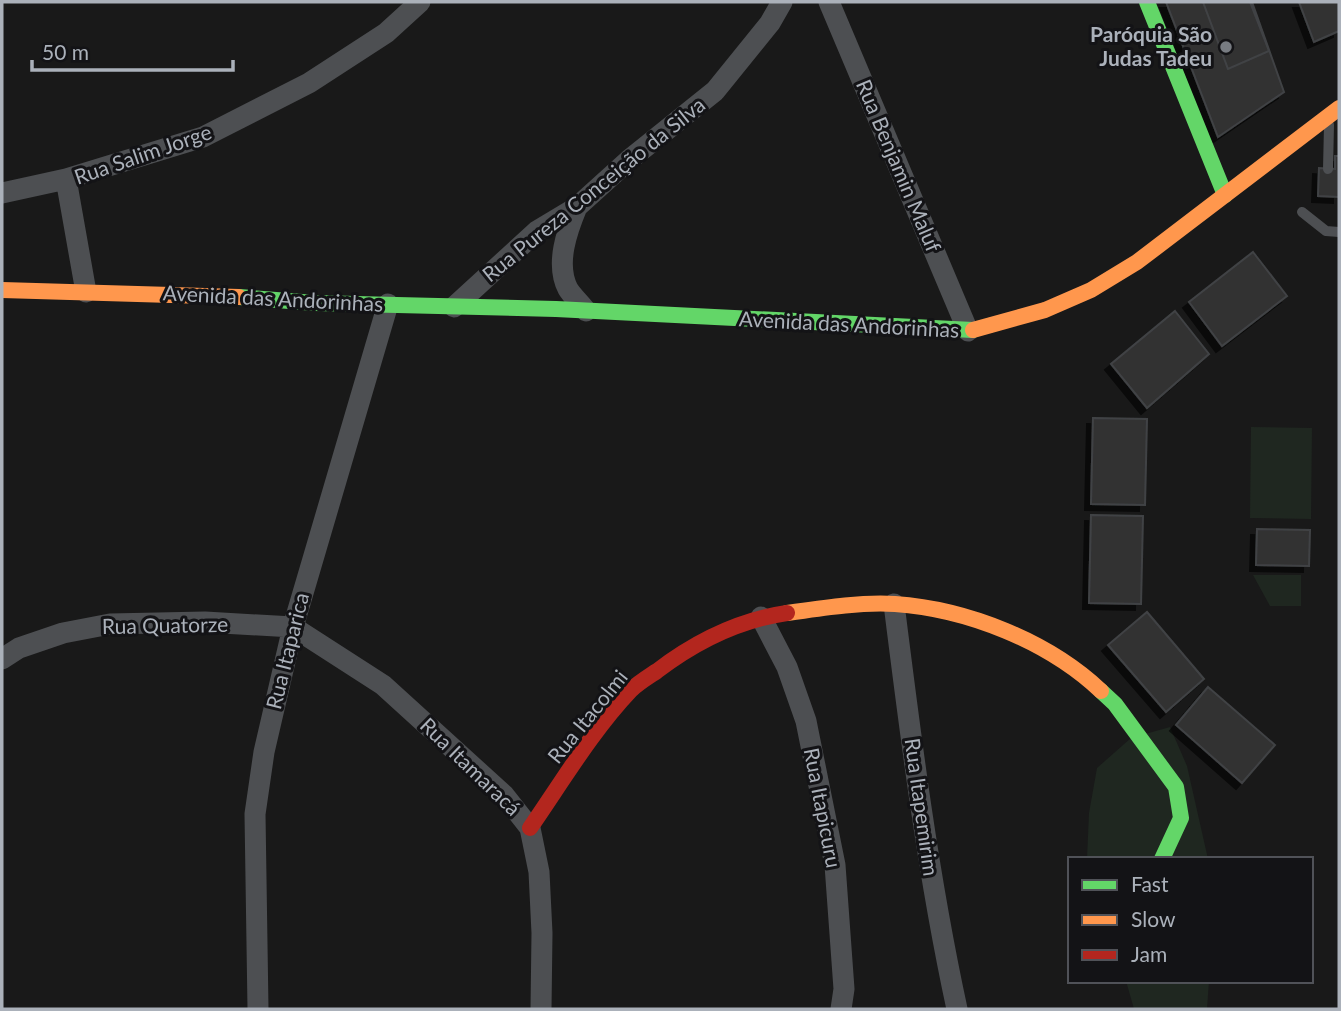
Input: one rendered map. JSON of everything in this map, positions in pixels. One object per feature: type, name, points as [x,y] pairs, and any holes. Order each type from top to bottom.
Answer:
[{"type":"main road","points":[[1147,2],[1225,195]]},
{"type":"main road","name":"Avenida das Andorinhas","points":[[2,290],[212,295],[315,303],[586,311],[968,331],[1045,310],[1091,290],[1136,262],[1334,112]]},
{"type":"main road","name":"Rua Itacolmi","points":[[530,828],[589,743],[632,689],[674,659],[719,633],[761,617],[828,607],[894,604],[949,613],[996,628],[1080,671],[1115,704],[1176,787],[1181,818],[1163,857]]},
{"type":"street","name":"Rua Salim Jorge","points":[[86,292],[66,179],[203,137],[309,83],[386,33],[420,2]]},
{"type":"street","name":"Rua Pureza Conceição da Silva","points":[[454,307],[537,231],[578,207],[629,160],[715,91],[770,23],[782,2]]},
{"type":"street","name":"Rua Benjamin Maluf","points":[[829,2],[968,331]]},
{"type":"street","points":[[2,193],[66,179]]},
{"type":"street","points":[[578,207],[569,226],[562,260],[568,288],[586,311]]},
{"type":"street","name":"Rua Itaparica","points":[[258,1009],[255,814],[264,752],[293,627],[388,304]]},
{"type":"street","name":"Rua Itapemirim","points":[[894,604],[916,779],[939,924],[957,1009]]},
{"type":"street","name":"Rua Itapicuru","points":[[761,617],[787,667],[806,721],[835,865],[844,989],[841,1009]]},
{"type":"street","name":"Rua Quatorze","points":[[2,659],[30,644],[110,624],[205,621],[293,627]]},
{"type":"street","name":"Rua Itamaracá","points":[[293,627],[383,685],[503,795],[530,828],[539,872],[542,933],[541,1009]]},
{"type":"lane","points":[[1328,169],[1334,112]]},
{"type":"lane","points":[[1302,212],[1326,231],[1339,232]]},
{"type":"shaded area","points":[[1251,427],[1312,428],[1311,519],[1250,518]]},
{"type":"shaded area","points":[[1253,575],[1301,575],[1301,606],[1270,606]]},
{"type":"shaded area","points":[[1170,727],[1187,766],[1208,857],[1087,857],[1089,813],[1097,768],[1131,738]]},
{"type":"shaded area","points":[[1127,983],[1209,983],[1207,1009],[1134,1009]]},
{"type":"building","name":"Paróquia São Judas Tadeu","points":[[1166,2],[1252,2],[1284,92],[1218,137]]},
{"type":"building","points":[[1203,2],[1250,2],[1269,51],[1228,69]]},
{"type":"building","points":[[1299,2],[1338,2],[1339,31],[1314,42]]},
{"type":"building","points":[[1335,156],[1339,156],[1339,197],[1318,196],[1319,168],[1335,169]]},
{"type":"building","points":[[1253,252],[1287,296],[1222,346],[1189,302]]},
{"type":"building","points":[[1175,311],[1209,354],[1147,408],[1111,364]]},
{"type":"building","points":[[1093,418],[1147,419],[1145,505],[1091,504]]},
{"type":"building","points":[[1091,515],[1143,516],[1141,604],[1089,603]]},
{"type":"building","points":[[1257,529],[1310,530],[1309,566],[1256,565]]},
{"type":"building","points":[[1147,612],[1204,679],[1166,712],[1108,645]]},
{"type":"building","points":[[1208,687],[1275,745],[1242,783],[1176,725]]},
{"type":"traffic: fast","points":[[1147,2],[1225,195]]},
{"type":"traffic: fast","points":[[239,297],[315,303],[556,309],[973,330]]},
{"type":"traffic: fast","points":[[1101,691],[1115,704],[1176,787],[1181,818],[1163,857]]},
{"type":"traffic: slow","points":[[973,330],[1045,310],[1091,290],[1137,262],[1339,108]]},
{"type":"traffic: slow","points":[[2,290],[239,297]]},
{"type":"traffic: slow","points":[[787,613],[881,604],[922,607],[950,613],[978,621],[1032,643],[1057,657],[1101,691]]},
{"type":"traffic: jam","points":[[530,828],[590,740],[634,687],[687,651],[718,634],[752,621],[787,613]]},
{"type":"place","name":"Paróquia São Judas Tadeu","points":[[1226,47]]}]
